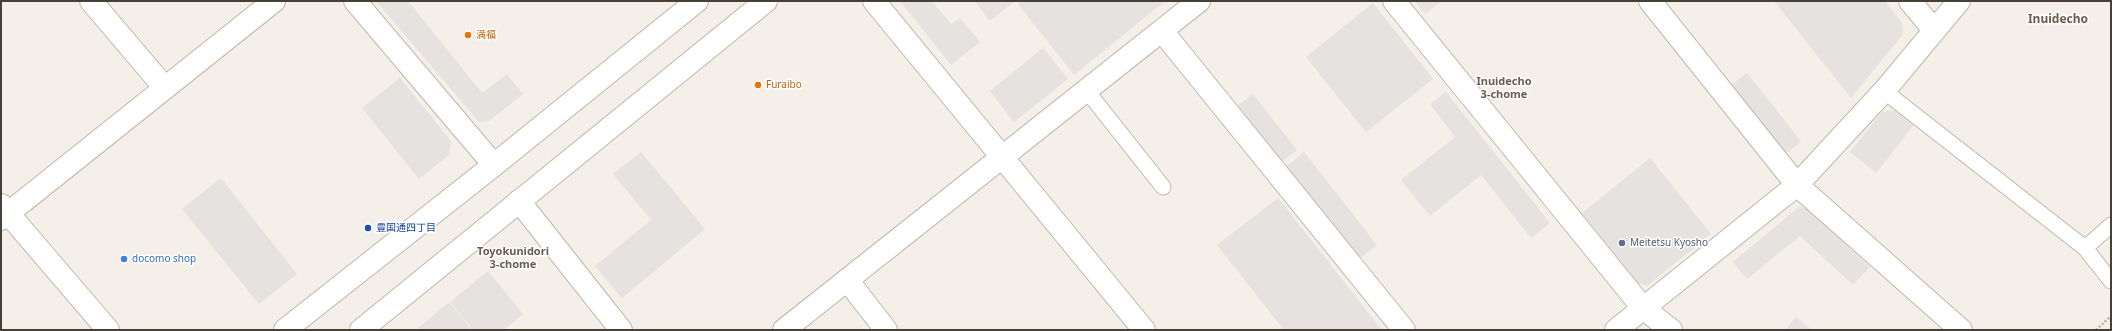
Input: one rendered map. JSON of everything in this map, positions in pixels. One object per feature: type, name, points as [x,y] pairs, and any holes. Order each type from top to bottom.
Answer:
[{"type":"street","points":[[91,1],[165,88]]},
{"type":"street","points":[[108,330],[3,212],[165,88],[274,1]]},
{"type":"street","points":[[355,1],[494,165]]},
{"type":"street","points":[[285,330],[494,165],[697,1]]},
{"type":"street","points":[[361,330],[766,1]]},
{"type":"street","points":[[874,1],[1144,330]]},
{"type":"street","points":[[784,330],[848,281],[1199,1]]},
{"type":"street","points":[[1394,1],[1643,308],[1671,330]]},
{"type":"street","points":[[1650,1],[1797,185],[1961,330]]},
{"type":"street","points":[[1910,1],[1934,30]]},
{"type":"street","points":[[1616,330],[1797,185],[1884,91],[1959,1]]},
{"type":"street","points":[[1162,31],[1404,330]]},
{"type":"street","points":[[519,201],[620,330]]},
{"type":"street","points":[[848,281],[886,330]]},
{"type":"lane","points":[[1087,90],[1163,187]]},
{"type":"lane","points":[[1884,91],[2085,248],[2111,281]]},
{"type":"lane","points":[[2085,248],[2111,225]]},
{"type":"path","points":[[2096,330],[2111,316]]},
{"type":"shaded area","points":[[376,1],[408,1],[482,93],[507,74],[523,94],[489,121],[479,122]]},
{"type":"shaded area","points":[[900,1],[932,1],[951,24],[960,18],[980,42],[951,65]]},
{"type":"shaded area","points":[[975,1],[1015,1],[990,21]]},
{"type":"shaded area","points":[[1022,1],[1165,1],[1074,75],[1018,4]]},
{"type":"shaded area","points":[[1415,1],[1442,1],[1425,14]]},
{"type":"shaded area","points":[[1774,1],[1885,1],[1902,23],[1903,34],[1851,98]]},
{"type":"shaded area","points":[[1373,3],[1433,79],[1366,132],[1306,57]]},
{"type":"shaded area","points":[[1043,48],[1068,79],[1014,122],[990,91]]},
{"type":"shaded area","points":[[1747,73],[1801,141],[1786,154],[1731,85]]},
{"type":"shaded area","points":[[400,78],[451,141],[449,155],[419,179],[362,108]]},
{"type":"shaded area","points":[[1446,92],[1550,223],[1531,238],[1481,175],[1430,216],[1401,180],[1455,137],[1430,104]]},
{"type":"shaded area","points":[[1253,94],[1297,150],[1280,163],[1236,107]]},
{"type":"shaded area","points":[[1896,110],[1914,125],[1876,173],[1850,152],[1882,112]]},
{"type":"shaded area","points":[[641,152],[705,229],[622,298],[595,266],[651,220],[613,174]]},
{"type":"shaded area","points":[[1304,152],[1377,245],[1359,259],[1286,167]]},
{"type":"shaded area","points":[[1650,158],[1711,234],[1647,286],[1638,283],[1582,213]]},
{"type":"shaded area","points":[[221,178],[297,274],[259,304],[182,209]]},
{"type":"shaded area","points":[[1278,198],[1382,330],[1284,330],[1217,245]]},
{"type":"shaded area","points":[[1800,206],[1808,210],[1870,267],[1853,285],[1800,236],[1747,279],[1733,262]]},
{"type":"shaded area","points":[[488,271],[523,314],[504,330],[473,330],[450,302]]},
{"type":"shaded area","points":[[449,302],[472,330],[416,330]]},
{"type":"shaded area","points":[[1796,317],[1812,330],[1785,330]]},
{"type":"place","name":"満福","points":[[468,35]]},
{"type":"place","name":"Furaibo","points":[[758,85]]},
{"type":"place","name":"豊国通四丁目","points":[[368,228]]},
{"type":"place","name":"Meitetsu Kyosho","points":[[1622,243]]},
{"type":"place","name":"docomo shop","points":[[124,259]]},
{"type":"district","name":"Inuidecho","points":[[2058,20]]},
{"type":"district","name":"Inuidecho 3-chome","points":[[1504,88]]},
{"type":"district","name":"Toyokunidori 3-chome","points":[[513,258]]}]
